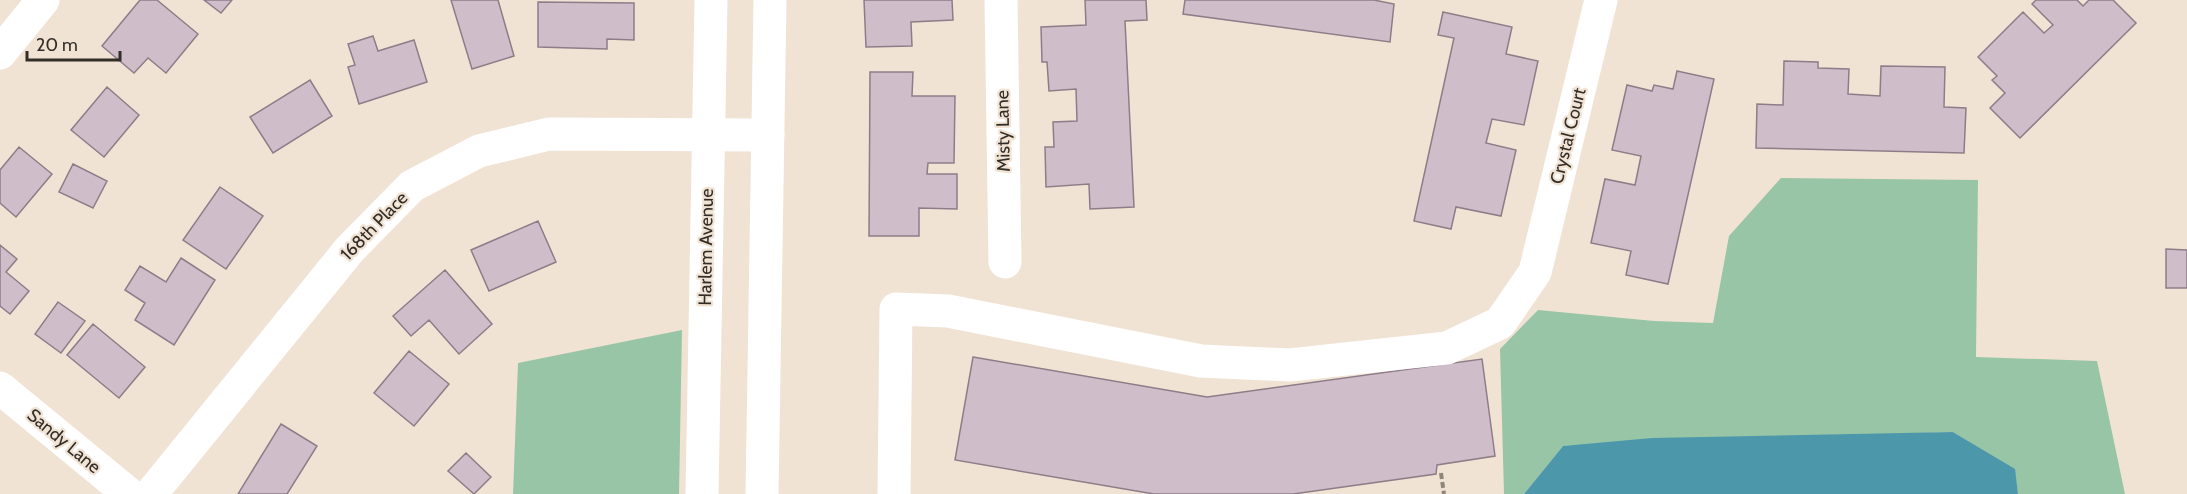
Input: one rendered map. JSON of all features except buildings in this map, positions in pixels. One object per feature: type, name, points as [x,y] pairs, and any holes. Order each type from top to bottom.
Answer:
[{"type":"street","points":[[0,53],[43,0]]},
{"type":"street","name":"Harlem Avenue","points":[[702,494],[711,0]]},
{"type":"street","points":[[762,494],[770,0]]},
{"type":"street","name":"Misty Lane","points":[[1001,0],[1005,262]]},
{"type":"street","name":"Crystal Court","points":[[894,494],[896,309],[948,311],[1201,362],[1290,364],[1447,348],[1500,323],[1536,272],[1601,0]]},
{"type":"street","name":"168th Place","points":[[151,494],[350,249],[412,186],[479,151],[549,134],[768,135]]},
{"type":"street","name":"Sandy Lane","points":[[0,388],[129,494]]},
{"type":"path","points":[[1442,473],[1444,494]]},
{"type":"green space","points":[[1781,178],[1978,180],[1976,357],[2097,361],[2125,494],[2018,494],[2014,469],[1953,432],[1563,446],[1524,494],[1504,494],[1500,349],[1538,310],[1654,321],[1713,323],[1729,236]]},
{"type":"green space","points":[[682,330],[679,494],[513,494],[518,363]]},
{"type":"water","points":[[1953,432],[2015,469],[2018,494],[1524,494],[1563,446],[1652,438]]}]
